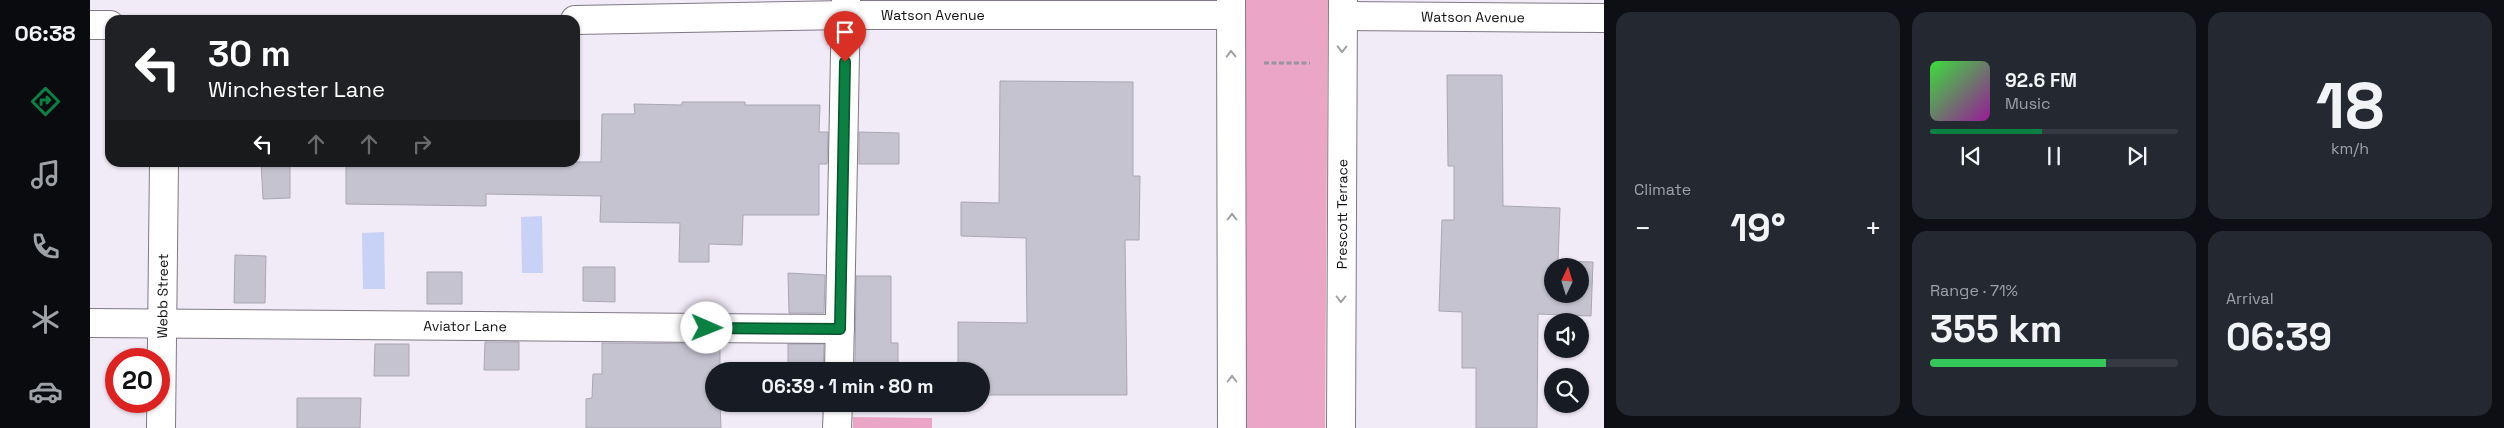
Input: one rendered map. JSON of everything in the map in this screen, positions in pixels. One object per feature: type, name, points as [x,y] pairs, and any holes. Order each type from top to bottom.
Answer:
[{"type":"street","name":"Watson Avenue","points":[[580,20],[846,8],[1231,7]]},
{"type":"street","points":[[1231,7],[1232,428]]},
{"type":"street","points":[[839,362],[846,8]]},
{"type":"street","name":"Watson Avenue","points":[[1343,8],[1604,18]]},
{"type":"street","name":"Prescott Terrace","points":[[1342,428],[1343,8]]},
{"type":"street","points":[[90,25],[105,25]]},
{"type":"street","name":"Webb Street","points":[[162,428],[164,167]]},
{"type":"street","name":"Aviator Lane","points":[[90,323],[840,329]]},
{"type":"street","points":[[837,428],[838,412]]},
{"type":"path","points":[[1256,62],[1319,63]]},
{"type":"shaded area","points":[[1245,0],[1328,0],[1325,428],[1240,428]]},
{"type":"shaded area","points":[[853,417],[932,418],[932,428],[853,428]]},
{"type":"water","points":[[542,216],[543,273],[522,273],[521,217]]},
{"type":"water","points":[[384,232],[385,289],[363,289],[362,233]]},
{"type":"building","points":[[1447,75],[1502,75],[1503,206],[1560,208],[1558,258],[1544,258],[1544,303],[1589,303],[1589,262],[1593,262],[1591,316],[1589,316],[1589,313],[1538,314],[1537,428],[1476,428],[1476,368],[1462,368],[1462,312],[1439,311],[1442,220],[1454,220],[1454,166],[1448,166]]},
{"type":"building","points":[[1000,81],[1133,82],[1133,176],[1140,176],[1139,240],[1125,240],[1127,395],[990,395],[990,362],[958,362],[958,322],[1027,323],[1026,238],[961,236],[961,202],[999,203]]},
{"type":"building","points":[[682,102],[745,102],[745,105],[820,105],[819,132],[828,132],[827,164],[819,164],[819,215],[743,215],[742,245],[709,244],[709,262],[679,262],[680,223],[600,222],[601,196],[486,194],[486,206],[346,204],[346,167],[580,167],[580,162],[601,162],[602,114],[635,114],[634,104],[682,105]]},
{"type":"building","points":[[859,132],[899,133],[899,164],[859,164]]},
{"type":"building","points":[[261,167],[290,167],[290,198],[263,199]]},
{"type":"building","points":[[235,255],[266,256],[265,303],[234,303]]},
{"type":"building","points":[[583,267],[615,267],[615,302],[583,301]]},
{"type":"building","points":[[427,272],[462,272],[462,304],[427,304]]},
{"type":"building","points":[[788,273],[825,275],[824,313],[789,313]]},
{"type":"building","points":[[856,276],[891,276],[891,343],[898,343],[898,362],[855,362]]},
{"type":"building","points":[[485,342],[519,342],[519,370],[484,370]]},
{"type":"building","points":[[602,343],[720,344],[720,362],[705,362],[705,412],[720,412],[721,428],[586,428],[586,399],[592,398],[593,374],[602,374]]},
{"type":"building","points":[[375,344],[409,344],[409,376],[374,376]]},
{"type":"building","points":[[788,344],[824,344],[823,362],[788,362]]},
{"type":"building","points":[[297,398],[361,398],[360,428],[297,428]]},
{"type":"route","points":[[707,328],[840,329],[845,62]]}]
